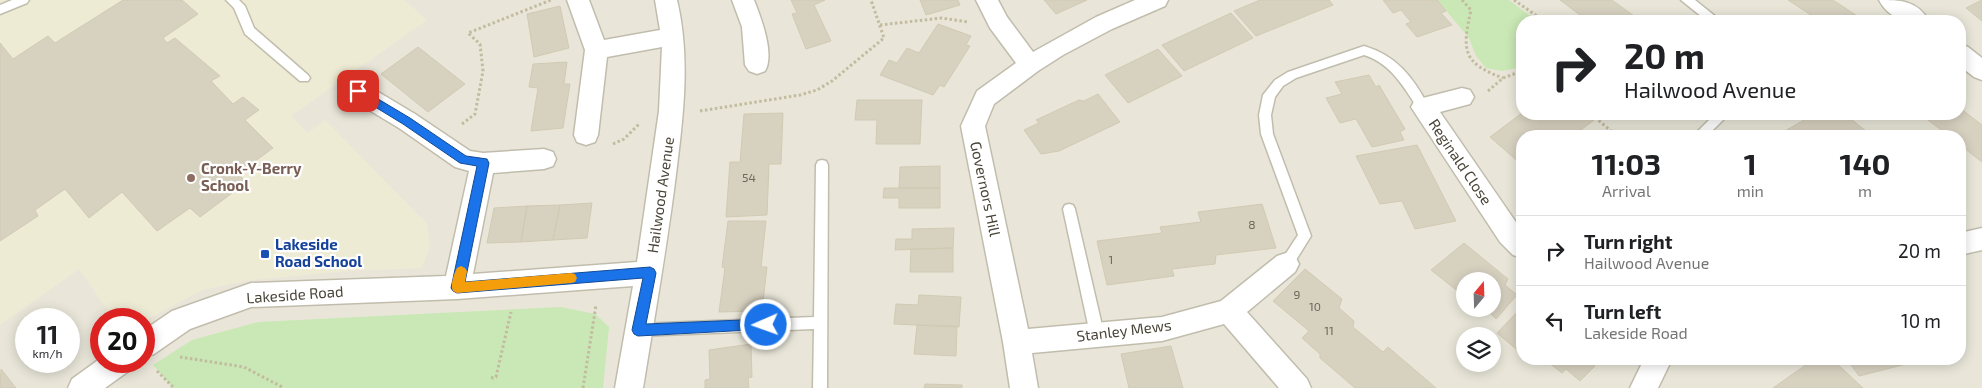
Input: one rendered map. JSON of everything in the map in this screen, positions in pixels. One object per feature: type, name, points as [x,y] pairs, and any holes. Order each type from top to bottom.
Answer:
[{"type":"street","points":[[578,0],[596,50],[586,135]]},
{"type":"street","name":"Hailwood Avenue","points":[[629,388],[638,330],[650,273],[672,112],[673,36],[669,0]]},
{"type":"street","points":[[743,0],[753,27],[757,65]]},
{"type":"street","points":[[987,0],[998,22],[1030,65]]},
{"type":"street","name":"Governors Hill","points":[[1024,388],[1017,342],[973,126],[985,98],[1030,65],[1055,49],[1096,28],[1157,0]]},
{"type":"street","points":[[1890,0],[1910,15]]},
{"type":"street","points":[[596,50],[673,36]]},
{"type":"street","points":[[1966,57],[1982,71]]},
{"type":"street","points":[[358,91],[464,160],[483,163],[544,159]]},
{"type":"street","name":"Reginald Close","points":[[1462,97],[1423,107],[1509,234],[1516,241]]},
{"type":"street","points":[[457,288],[483,163]]},
{"type":"street","name":"Stanley Mews","points":[[1017,342],[1162,329],[1229,311],[1286,264]]},
{"type":"street","name":"Lakeside Road","points":[[155,338],[181,320],[251,296],[457,288],[650,273]]},
{"type":"street","points":[[1229,311],[1297,388]]},
{"type":"street","points":[[1644,388],[1655,365]]},
{"type":"street","points":[[82,388],[103,373]]},
{"type":"lane","points":[[0,10],[23,0]]},
{"type":"lane","points":[[232,0],[239,6],[249,31],[304,78]]},
{"type":"lane","points":[[1687,0],[1706,15]]},
{"type":"lane","points":[[1286,264],[1305,236],[1267,134],[1265,115],[1269,95],[1279,83],[1292,75],[1364,50],[1376,53],[1392,62],[1423,107]]},
{"type":"lane","points":[[1705,130],[1716,120]]},
{"type":"lane","points":[[820,388],[822,165]]},
{"type":"lane","points":[[1069,209],[1097,334]]},
{"type":"lane","points":[[638,330],[820,323]]},
{"type":"path","points":[[438,143],[475,114],[484,71],[480,44],[468,33],[551,0]]},
{"type":"path","points":[[702,110],[800,95],[817,90],[832,81],[884,38],[871,0]]},
{"type":"path","points":[[1462,0],[1471,10],[1465,41],[1472,59],[1478,68],[1503,78]]},
{"type":"path","points":[[1514,0],[1535,15]]},
{"type":"path","points":[[880,25],[942,18],[977,24]]},
{"type":"path","points":[[1462,97],[1484,96],[1503,78],[1516,73]]},
{"type":"path","points":[[1598,120],[1610,130]]},
{"type":"path","points":[[583,388],[602,276]]},
{"type":"path","points":[[491,378],[496,377],[517,282]]},
{"type":"path","points":[[155,345],[175,356],[244,367],[284,388]]},
{"type":"shaded area","points":[[0,0],[1982,0],[1982,388],[0,388]]},
{"type":"shaded area","name":"Cronk-Y-Berry School","points":[[0,0],[404,0],[427,20],[291,116],[308,133],[325,120],[427,224],[430,246],[422,268],[347,271],[250,280],[202,290],[155,315],[155,308],[106,308],[79,269],[24,308],[15,308],[15,314],[0,325]]},
{"type":"green space","points":[[1437,0],[1509,0],[1529,15],[1516,15],[1516,68],[1502,71],[1486,68],[1476,56],[1469,38]]},
{"type":"green space","points":[[561,307],[595,314],[609,327],[603,388],[173,388],[155,367],[155,364],[192,340],[258,322]]},
{"type":"building","points":[[123,0],[182,0],[198,14],[163,38],[167,43],[175,38],[220,76],[211,81],[233,104],[243,97],[259,110],[245,120],[273,148],[238,174],[247,182],[200,217],[190,208],[157,231],[122,192],[89,218],[65,189],[35,210],[38,216],[0,241],[0,43],[13,59],[48,36],[55,43]]},
{"type":"building","points":[[791,0],[825,0],[814,5],[831,41],[806,49],[792,14],[797,13]]},
{"type":"building","points":[[920,0],[958,0],[960,5],[926,15]]},
{"type":"building","points":[[1044,0],[1087,0],[1056,14]]},
{"type":"building","points":[[1260,0],[1329,0],[1333,5],[1256,36],[1234,11]]},
{"type":"building","points":[[1383,0],[1437,0],[1446,11],[1441,13],[1452,25],[1417,37],[1406,24],[1411,22],[1401,10],[1393,13]]},
{"type":"building","points":[[1560,0],[1612,0],[1633,15],[1580,15]]},
{"type":"building","points":[[1788,0],[1833,0],[1856,15],[1811,15]]},
{"type":"building","points":[[1982,0],[1982,21],[1966,8]]},
{"type":"building","points":[[560,6],[569,48],[534,57],[527,14]]},
{"type":"building","points":[[1231,13],[1253,38],[1184,71],[1162,45]]},
{"type":"building","points":[[938,24],[971,36],[966,45],[970,46],[944,87],[940,85],[933,95],[880,75],[889,60],[897,63],[907,48],[919,53]]},
{"type":"building","points":[[418,47],[465,84],[428,112],[381,74]]},
{"type":"building","points":[[1158,49],[1182,76],[1128,103],[1105,75]]},
{"type":"building","points":[[567,62],[564,84],[570,84],[563,128],[531,131],[538,88],[529,87],[533,64]]},
{"type":"building","points":[[1369,75],[1376,87],[1379,85],[1405,129],[1400,132],[1404,140],[1372,147],[1356,119],[1340,123],[1326,98],[1342,94],[1335,82]]},
{"type":"building","points":[[1098,94],[1120,122],[1059,151],[1041,154],[1024,130],[1039,123],[1036,120],[1079,100],[1084,101]]},
{"type":"building","points":[[857,100],[922,100],[920,144],[876,144],[877,120],[855,120]]},
{"type":"building","points":[[783,113],[781,164],[769,164],[767,215],[726,217],[730,162],[740,162],[744,114]]},
{"type":"building","points":[[1966,113],[1982,125],[1982,162],[1966,150],[1966,130],[1941,130],[1928,120],[1966,120]]},
{"type":"building","points":[[1516,118],[1516,120],[1594,120],[1581,130],[1516,130],[1516,160],[1490,137]]},
{"type":"building","points":[[1804,120],[1852,120],[1865,130],[1787,130]]},
{"type":"building","points":[[1417,145],[1456,221],[1415,229],[1402,201],[1380,204],[1356,156]]},
{"type":"building","points":[[940,166],[940,188],[899,188],[900,167]]},
{"type":"building","points":[[884,188],[940,188],[940,208],[899,208],[899,198],[883,198]]},
{"type":"building","points":[[592,203],[587,238],[553,240],[560,205]]},
{"type":"building","points":[[1262,204],[1276,248],[1216,255],[1215,264],[1172,269],[1174,276],[1107,285],[1097,241],[1162,233],[1160,227],[1201,222],[1198,212]]},
{"type":"building","points":[[560,205],[553,240],[521,242],[527,206]]},
{"type":"building","points":[[527,206],[521,242],[487,243],[494,208]]},
{"type":"building","points":[[728,221],[766,221],[761,267],[767,267],[762,311],[719,312],[725,268],[722,267]]},
{"type":"building","points":[[954,228],[953,248],[895,250],[896,239],[912,239],[912,229]]},
{"type":"building","points":[[1464,243],[1499,272],[1456,272],[1456,290],[1431,270]]},
{"type":"building","points":[[953,248],[953,272],[910,272],[911,249]]},
{"type":"building","points":[[1305,269],[1342,299],[1339,308],[1354,321],[1353,327],[1383,352],[1388,347],[1436,388],[1355,388],[1320,358],[1320,354],[1302,338],[1309,331],[1273,301]]},
{"type":"building","points":[[1501,273],[1508,279],[1505,285],[1516,296],[1501,313]]},
{"type":"building","points":[[919,295],[961,297],[959,327],[894,324],[896,304],[918,305]]},
{"type":"building","points":[[1516,313],[1516,349],[1501,336],[1501,329]]},
{"type":"building","points":[[917,325],[957,326],[956,356],[914,354]]},
{"type":"building","points":[[751,344],[752,377],[748,378],[749,388],[705,388],[705,380],[710,379],[709,350]]},
{"type":"building","points":[[1171,346],[1183,388],[1129,388],[1121,354]]},
{"type":"building","points":[[1552,365],[1595,366],[1580,381],[1566,369],[1562,373]]},
{"type":"building","points":[[1806,365],[1838,365],[1863,388],[1773,388]]},
{"type":"building","points":[[1851,365],[1902,365],[1859,376]]},
{"type":"building","points":[[1,369],[16,388],[0,388]]},
{"type":"building","points":[[925,384],[962,385],[962,388],[924,388]]},
{"type":"slow traffic","points":[[461,271],[457,288],[571,278]]},
{"type":"place","name":"Cronk-Y-Berry School","points":[[191,178]]},
{"type":"place","name":"Lakeside Road School","points":[[265,254]]},
{"type":"route","points":[[358,91],[407,121],[464,160],[483,163],[457,288],[650,273],[638,330],[766,325]]}]
